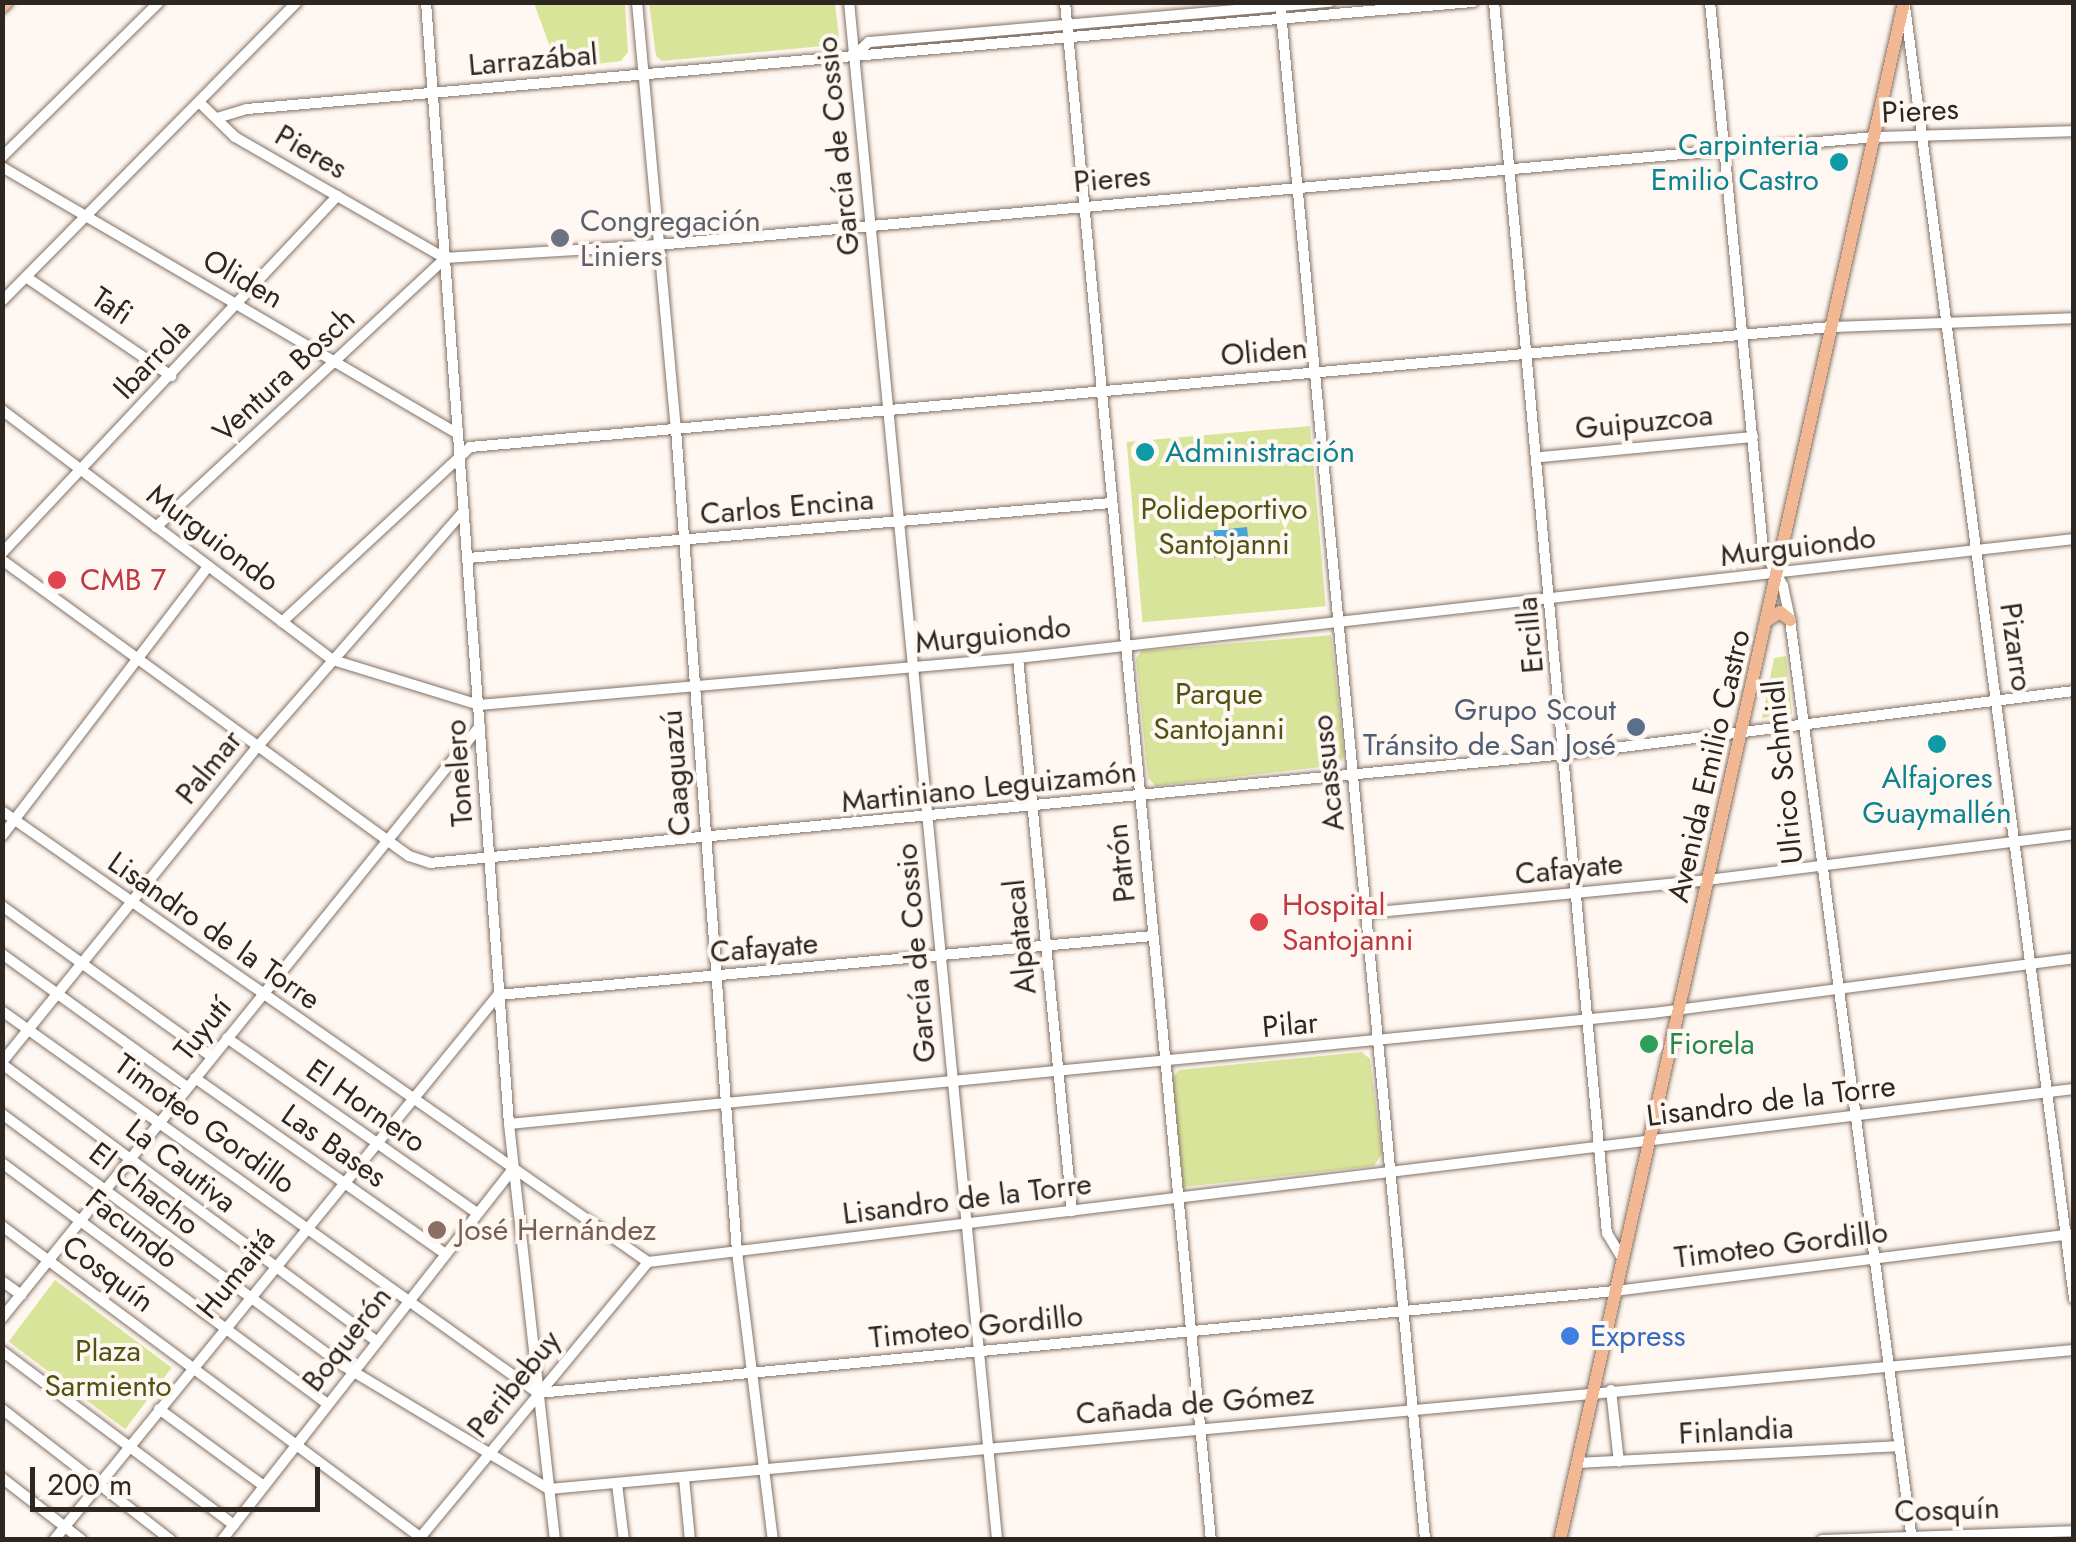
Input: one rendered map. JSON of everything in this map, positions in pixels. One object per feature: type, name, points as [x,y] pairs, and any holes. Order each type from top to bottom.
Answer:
[{"type":"main road","name":"Avenida Emilio Castro","points":[[1560,1540],[1779,575],[1904,2]]},
{"type":"main road","points":[[1768,620],[1780,612],[1790,620]]},
{"type":"street","points":[[2,157],[159,2]]},
{"type":"street","points":[[2,300],[298,2]]},
{"type":"street","name":"Tonelero","points":[[426,2],[512,1170],[555,1540]]},
{"type":"street","name":"Caaguazú","points":[[637,2],[676,429],[737,1252],[772,1540]]},
{"type":"street","name":"García de Cossio","points":[[849,2],[997,1540]]},
{"type":"street","name":"Patrón","points":[[1065,2],[1211,1540]]},
{"type":"street","points":[[855,55],[1068,38],[1330,2]]},
{"type":"street","points":[[855,55],[869,42],[1067,25],[1473,2]]},
{"type":"street","name":"Ercilla","points":[[1494,2],[1532,353],[1607,1234],[1623,1260]]},
{"type":"street","name":"Ulrico Schmidl","points":[[1710,2],[1763,549],[1779,575],[1790,620],[1834,991],[1912,1538]]},
{"type":"street","name":"Pizarro","points":[[1904,2],[1925,134],[2046,1092],[2070,1234],[2074,1298]]},
{"type":"street","name":"Acassuso","points":[[1281,10],[1425,1540]]},
{"type":"street","name":"Larrazábal","points":[[217,118],[247,109],[855,55]]},
{"type":"street","name":"Pieres","points":[[200,102],[235,137],[445,258],[657,245],[1875,137],[2074,130]]},
{"type":"street","name":"Oliden","points":[[2,168],[458,434]]},
{"type":"street","name":"Ibarrola","points":[[2,556],[337,196]]},
{"type":"street","name":"Ventura Bosch","points":[[156,527],[445,258]]},
{"type":"street","name":"Tafi","points":[[26,277],[171,376]]},
{"type":"street","name":"Oliden","points":[[459,450],[1745,334],[1948,319],[2074,318]]},
{"type":"street","name":"Murguiondo","points":[[2,410],[333,660],[479,704],[1018,658],[2074,539]]},
{"type":"street","name":"Guipuzcoa","points":[[1541,457],[1752,437]]},
{"type":"street","points":[[282,622],[459,450]]},
{"type":"street","name":"Carlos Encina","points":[[468,558],[1111,503]]},
{"type":"street","name":"Palmar","points":[[2,1064],[259,746],[464,511]]},
{"type":"street","name":"Martiniano Leguizamón","points":[[2,556],[419,861],[928,820],[1742,735],[2074,691]]},
{"type":"street","points":[[2,836],[208,567]]},
{"type":"street","name":"Alpatacal","points":[[1018,658],[1072,1211]]},
{"type":"street","name":"Tuyutí","points":[[2,1318],[480,725]]},
{"type":"street","name":"Lisandro de la Torre","points":[[2,812],[648,1262],[2074,1089]]},
{"type":"street","name":"Cafayate","points":[[1367,913],[1707,880],[2074,834]]},
{"type":"street","points":[[2,906],[212,1056]]},
{"type":"street","name":"Cafayate","points":[[498,995],[1154,936]]},
{"type":"street","name":"Las Bases","points":[[2,954],[445,1254]]},
{"type":"street","name":"Pilar","points":[[509,1124],[1590,1020],[2074,958]]},
{"type":"street","name":"Humaitá","points":[[54,1540],[374,1142],[498,995]]},
{"type":"street","name":"Timoteo Gordillo","points":[[2,1010],[538,1393],[1616,1291],[2070,1234]]},
{"type":"street","name":"El Hornero","points":[[227,1038],[477,1213]]},
{"type":"street","name":"La Cautiva","points":[[2,1064],[377,1341]]},
{"type":"street","name":"El Chacho","points":[[2,1114],[106,1188],[112,1200],[354,1370]]},
{"type":"street","name":"Facundo","points":[[2,1163],[328,1404]]},
{"type":"street","name":"Boquerón","points":[[222,1540],[512,1170]]},
{"type":"street","name":"Cosquín","points":[[2,1226],[421,1539]]},
{"type":"street","name":"Peribebuy","points":[[421,1539],[648,1262]]},
{"type":"street","points":[[2,1281],[21,1295]]},
{"type":"street","name":"Cañada de Gómez","points":[[550,1490],[1885,1363],[2074,1350]]},
{"type":"street","points":[[2,1351],[234,1525]]},
{"type":"street","points":[[354,1370],[550,1490]]},
{"type":"street","points":[[1611,1390],[1619,1462]]},
{"type":"street","points":[[2,1409],[172,1540]]},
{"type":"street","points":[[159,1409],[264,1486]]},
{"type":"street","name":"Finlandia","points":[[1578,1464],[1896,1446]]},
{"type":"street","points":[[2,1478],[82,1540]]},
{"type":"street","points":[[684,1478],[690,1540]]},
{"type":"street","points":[[617,1484],[624,1540]]},
{"type":"street","name":"Cosquín","points":[[1822,1540],[2074,1531]]},
{"type":"green space","points":[[534,3],[625,3],[628,52],[621,61],[558,69]]},
{"type":"green space","points":[[649,3],[835,3],[839,38],[834,45],[662,61],[656,56]]},
{"type":"green space","name":"Polideportivo Santojanni","points":[[1310,426],[1326,606],[1142,622],[1127,442]]},
{"type":"green space","name":"Parque Santojanni","points":[[1331,635],[1344,755],[1339,765],[1156,786],[1148,778],[1136,658],[1142,651]]},
{"type":"green space","points":[[1786,656],[1792,714],[1762,718],[1774,658]]},
{"type":"green space","points":[[1362,1052],[1370,1059],[1382,1154],[1374,1166],[1183,1187],[1172,1079],[1179,1070]]},
{"type":"green space","name":"Plaza Sarmiento","points":[[55,1280],[172,1368],[125,1429],[9,1341]]},
{"type":"water","points":[[1247,527],[1250,554],[1210,558],[1207,531]]},
{"type":"place","name":"Carpinteria Emilio Castro","points":[[1839,162]]},
{"type":"place","name":"Congregación Liniers","points":[[560,238]]},
{"type":"place","name":"Administración","points":[[1145,452]]},
{"type":"place","name":"CMB 7","points":[[57,580]]},
{"type":"place","name":"Grupo Scout Tránsito de San José","points":[[1636,727]]},
{"type":"place","name":"Alfajores Guaymallén","points":[[1937,744]]},
{"type":"place","name":"Hospital Santojanni","points":[[1259,922]]},
{"type":"place","name":"Fiorela","points":[[1649,1044]]},
{"type":"place","name":"José Hernández","points":[[437,1230]]},
{"type":"place","name":"Express","points":[[1570,1336]]}]
